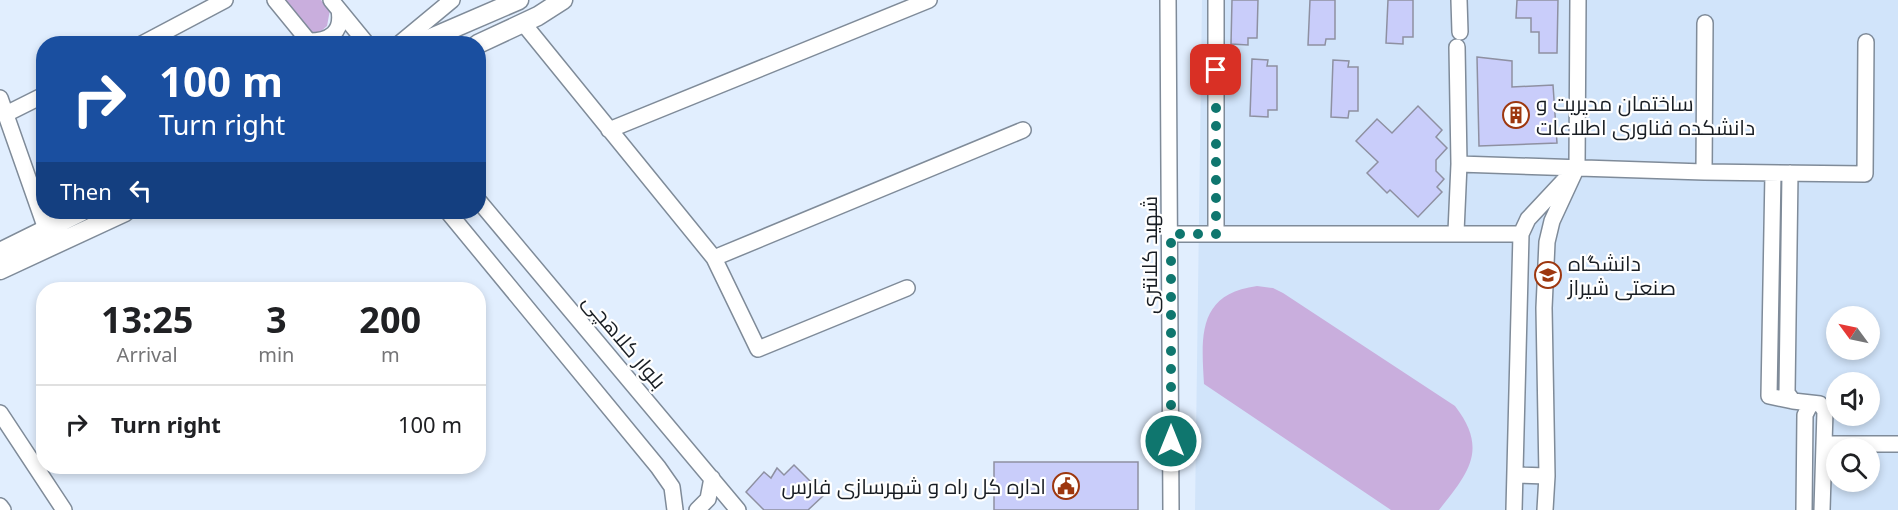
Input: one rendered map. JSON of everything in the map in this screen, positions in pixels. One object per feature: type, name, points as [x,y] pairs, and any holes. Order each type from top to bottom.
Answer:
[{"type":"main road","points":[[436,36],[519,0]]},
{"type":"main road","points":[[486,40],[523,23],[563,0]]},
{"type":"main road","points":[[0,270],[72,219]]},
{"type":"main road","points":[[0,252],[104,219]]},
{"type":"street","points":[[157,36],[225,0]]},
{"type":"street","points":[[275,0],[305,36]]},
{"type":"street","points":[[409,36],[452,0]]},
{"type":"street","points":[[609,130],[929,0]]},
{"type":"street","name":"شهید کلانتری","points":[[1168,0],[1171,510]]},
{"type":"street","points":[[1216,0],[1216,234]]},
{"type":"street","points":[[1459,0],[1460,32]]},
{"type":"street","points":[[1545,510],[1547,476],[1544,308],[1550,231],[1577,167],[1578,0]]},
{"type":"street","points":[[331,36],[335,34],[341,22],[335,5]]},
{"type":"street","points":[[335,5],[360,36]]},
{"type":"street","points":[[523,23],[714,258],[758,349],[907,288]]},
{"type":"street","points":[[1704,172],[1705,23]]},
{"type":"street","points":[[1459,164],[1704,172],[1865,174],[1866,42]]},
{"type":"street","points":[[1456,232],[1459,164],[1457,47]]},
{"type":"street","points":[[0,98],[36,200]]},
{"type":"street","points":[[6,114],[36,99]]},
{"type":"street","points":[[714,258],[1023,130]]},
{"type":"street","points":[[1514,510],[1521,308],[1521,234],[1528,219],[1577,167]]},
{"type":"street","points":[[1790,172],[1786,393],[1793,401]]},
{"type":"street","points":[[1773,173],[1769,396],[1820,404],[1825,411],[1822,510]]},
{"type":"street","name":"بلوار کلاهچی","points":[[486,210],[738,510]]},
{"type":"street","points":[[43,219],[49,237]]},
{"type":"street","points":[[454,219],[658,467],[672,487],[677,508]]},
{"type":"street","points":[[1171,234],[1456,232],[1521,234]]},
{"type":"street","points":[[1521,308],[1544,308]]},
{"type":"street","points":[[1804,510],[1805,415],[1811,403]]},
{"type":"street","points":[[0,413],[36,468]]},
{"type":"street","points":[[1824,444],[1898,444]]},
{"type":"street","points":[[40,474],[64,510]]},
{"type":"street","points":[[1515,475],[1547,476]]},
{"type":"street","points":[[697,510],[708,499],[712,478]]},
{"type":"street","points":[[0,506],[3,510]]},
{"type":"shaded area","points":[[282,0],[321,0],[330,10],[327,26],[320,32],[308,32]]},
{"type":"shaded area","name":"دانشگاه صنعتی شیراز","points":[[1202,0],[1898,0],[1898,510],[1195,510]]},
{"type":"shaded area","points":[[1257,286],[1273,288],[1283,293],[1455,406],[1471,436],[1473,448],[1471,461],[1459,484],[1439,510],[1391,510],[1204,384],[1203,349],[1207,320],[1223,298],[1238,290]]},
{"type":"building","points":[[1232,0],[1258,0],[1257,38],[1248,38],[1248,45],[1231,44]]},
{"type":"building","points":[[1310,0],[1335,0],[1335,39],[1326,39],[1325,45],[1308,45]]},
{"type":"building","points":[[1388,0],[1413,0],[1413,37],[1403,37],[1403,44],[1386,43]]},
{"type":"building","points":[[1517,0],[1558,0],[1557,53],[1539,53],[1539,32],[1531,32],[1531,18],[1516,18]]},
{"type":"building","name":"ساختمان مدیریت و دانشکده فناوری اطلاعات","points":[[1477,57],[1512,61],[1512,87],[1553,85],[1557,143],[1479,146]]},
{"type":"building","points":[[1252,59],[1268,60],[1267,66],[1277,66],[1277,110],[1268,110],[1268,117],[1250,116]]},
{"type":"building","points":[[1333,60],[1349,61],[1348,67],[1358,67],[1358,111],[1349,111],[1348,118],[1331,117]]},
{"type":"building","points":[[1418,106],[1442,130],[1436,137],[1447,148],[1436,160],[1436,171],[1444,179],[1437,187],[1442,192],[1418,217],[1390,190],[1387,193],[1367,173],[1378,162],[1356,141],[1377,119],[1392,133]]},
{"type":"building","name":"اداره کل راه و شهرسازی فارس","points":[[994,462],[1138,462],[1138,510],[994,510]]},
{"type":"building","points":[[794,465],[824,495],[808,510],[764,510],[746,492],[764,472],[771,478],[777,468],[784,475]]},
{"type":"place","name":"ساختمان مدیریت و دانشکده فناوری اطلاعات","points":[[1516,115]]},
{"type":"place","name":"دانشگاه صنعتی شیراز","points":[[1548,275]]},
{"type":"place","name":"اداره کل راه و شهرسازی فارس","points":[[1066,486]]},
{"type":"route","points":[[1171,441],[1171,234],[1216,234],[1216,70]]}]
